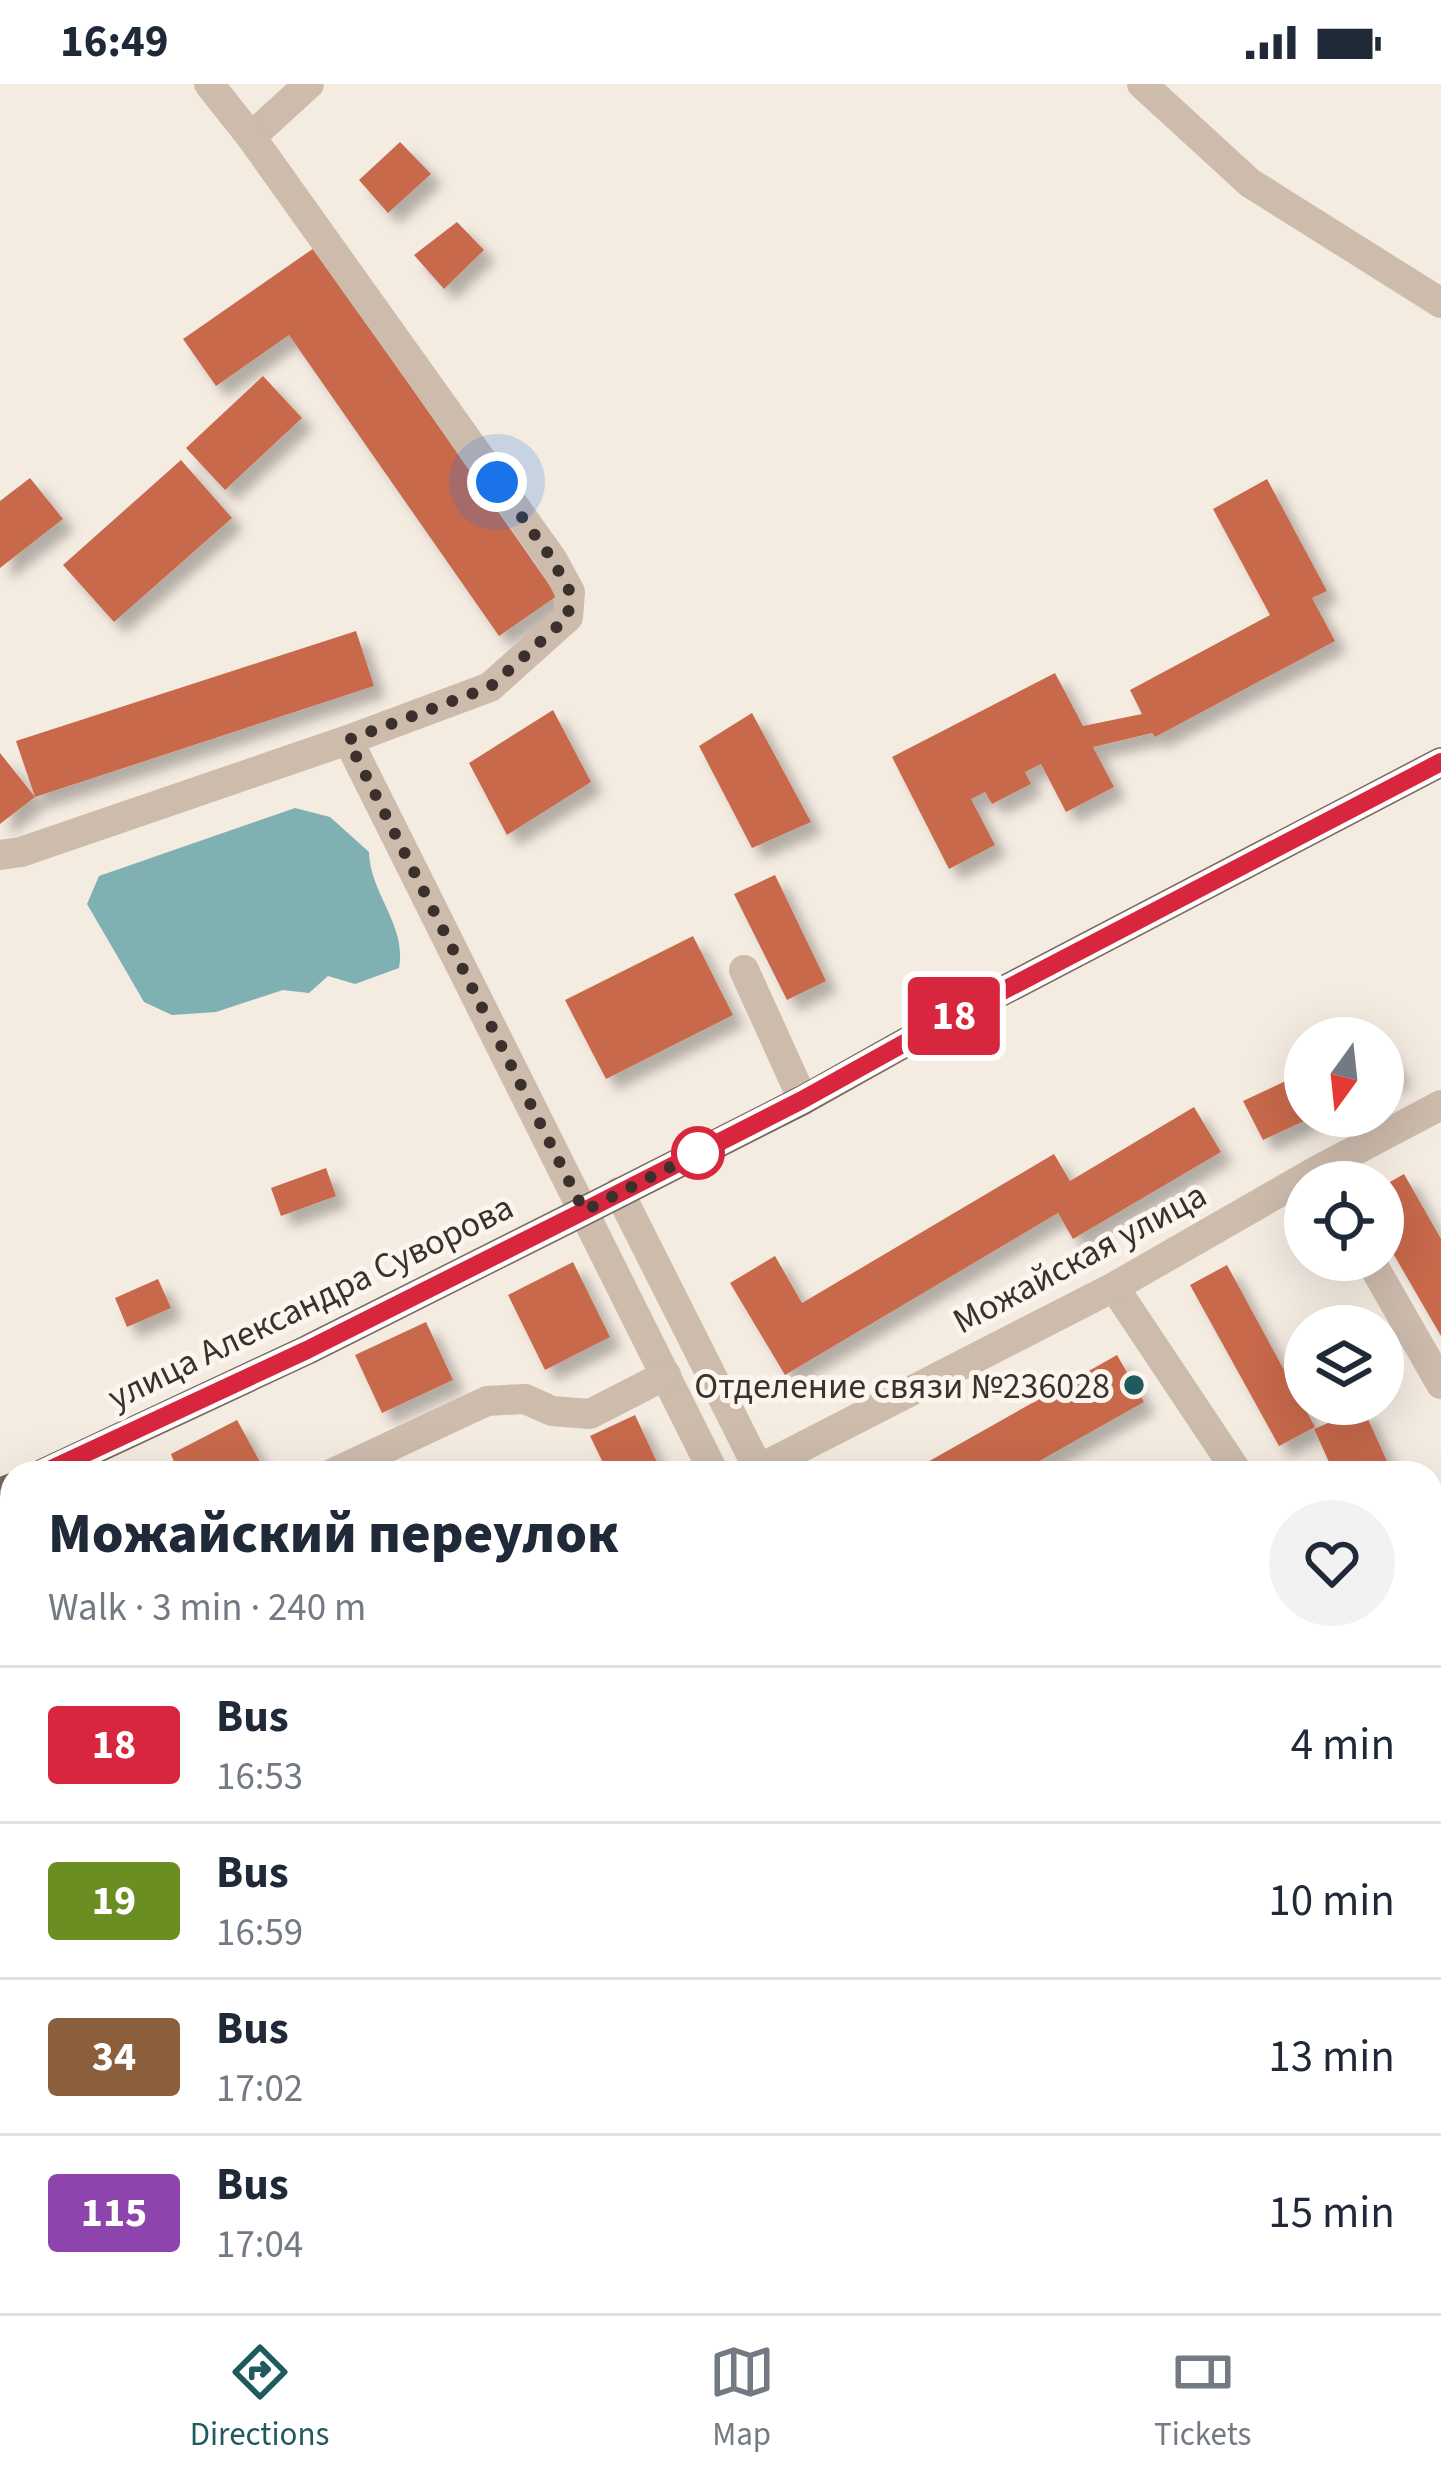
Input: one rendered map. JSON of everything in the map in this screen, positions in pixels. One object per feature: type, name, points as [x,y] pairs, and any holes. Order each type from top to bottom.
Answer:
[{"type":"main road","name":"улица Александра Суворова","points":[[70,1461],[307,1350],[802,1100],[1441,762]]},
{"type":"street","points":[[10,854],[490,687],[568,617],[570,592],[552,559],[209,84]]},
{"type":"street","points":[[251,137],[309,84]]},
{"type":"street","points":[[1142,84],[1250,183],[1441,303]]},
{"type":"street","points":[[348,740],[708,1461]]},
{"type":"street","points":[[744,970],[802,1100]]},
{"type":"street","name":"Можайская улица","points":[[1347,1161],[1441,1105]]},
{"type":"street","points":[[619,1192],[749,1461]]},
{"type":"street","name":"Можайская улица","points":[[774,1461],[1284,1196]]},
{"type":"street","points":[[1382,1281],[1441,1384]]},
{"type":"street","points":[[1114,1287],[1230,1461]]},
{"type":"street","points":[[359,1461],[487,1401],[525,1399],[552,1412],[590,1414],[666,1376]]},
{"type":"water","points":[[295,808],[330,817],[369,852],[375,882],[398,938],[399,968],[355,984],[328,976],[309,993],[283,990],[216,1012],[172,1015],[144,1002],[87,904],[99,876]]},
{"type":"building","points":[[400,142],[431,174],[388,213],[359,180]]},
{"type":"building","points":[[457,222],[484,250],[444,289],[414,255]]},
{"type":"building","points":[[314,248],[557,596],[499,636],[289,335],[216,386],[183,339]]},
{"type":"building","points":[[263,376],[302,418],[225,490],[186,448]]},
{"type":"building","points":[[181,460],[232,518],[114,622],[63,565]]},
{"type":"building","points":[[30,478],[63,519],[0,568],[0,501]]},
{"type":"building","points":[[1267,479],[1327,591],[1312,598],[1335,641],[1155,737],[1152,733],[1093,747],[1114,787],[1066,812],[1041,764],[1025,772],[1031,784],[992,804],[985,792],[971,799],[995,845],[949,869],[892,757],[1055,673],[1083,726],[1142,714],[1130,690],[1270,615],[1213,509]]},
{"type":"building","points":[[356,631],[374,686],[35,797],[16,741]]},
{"type":"building","points":[[553,710],[591,782],[507,835],[469,763]]},
{"type":"building","points":[[752,713],[811,822],[752,848],[699,746]]},
{"type":"building","points":[[0,753],[35,797],[0,824]]},
{"type":"building","points":[[775,875],[826,981],[787,1000],[734,894]]},
{"type":"building","points":[[693,936],[733,1015],[606,1079],[565,1000]]},
{"type":"building","points":[[1284,1082],[1284,1130],[1263,1140],[1243,1101]]},
{"type":"building","points":[[1194,1107],[1221,1152],[1073,1239],[1058,1213],[785,1375],[730,1283],[775,1256],[802,1303],[1054,1154],[1070,1181]]},
{"type":"building","points":[[326,1168],[336,1196],[281,1216],[271,1188]]},
{"type":"building","points":[[1404,1174],[1441,1239],[1441,1336],[1404,1272]]},
{"type":"building","points":[[573,1262],[610,1337],[545,1370],[508,1295]]},
{"type":"building","points":[[1227,1265],[1284,1370],[1284,1425],[1315,1427],[1279,1446],[1190,1285]]},
{"type":"building","points":[[158,1279],[171,1308],[127,1327],[115,1298]]},
{"type":"building","points":[[426,1322],[453,1380],[382,1413],[355,1355]]},
{"type":"building","points":[[1117,1355],[1144,1402],[1039,1461],[929,1461]]},
{"type":"building","points":[[635,1415],[656,1461],[602,1461],[590,1436]]},
{"type":"building","points":[[237,1420],[259,1461],[174,1461],[171,1454]]},
{"type":"building","points":[[1323,1425],[1371,1425],[1387,1461],[1329,1461],[1314,1429]]},
{"type":"bus line","name":"18","points":[[69,1461],[307,1350],[802,1100],[1441,762]]},
{"type":"place","name":"Отделение связи №236028","points":[[1134,1385]]},
{"type":"route","points":[[497,482],[570,592],[568,617],[490,687],[348,740],[584,1211],[698,1153]]}]
